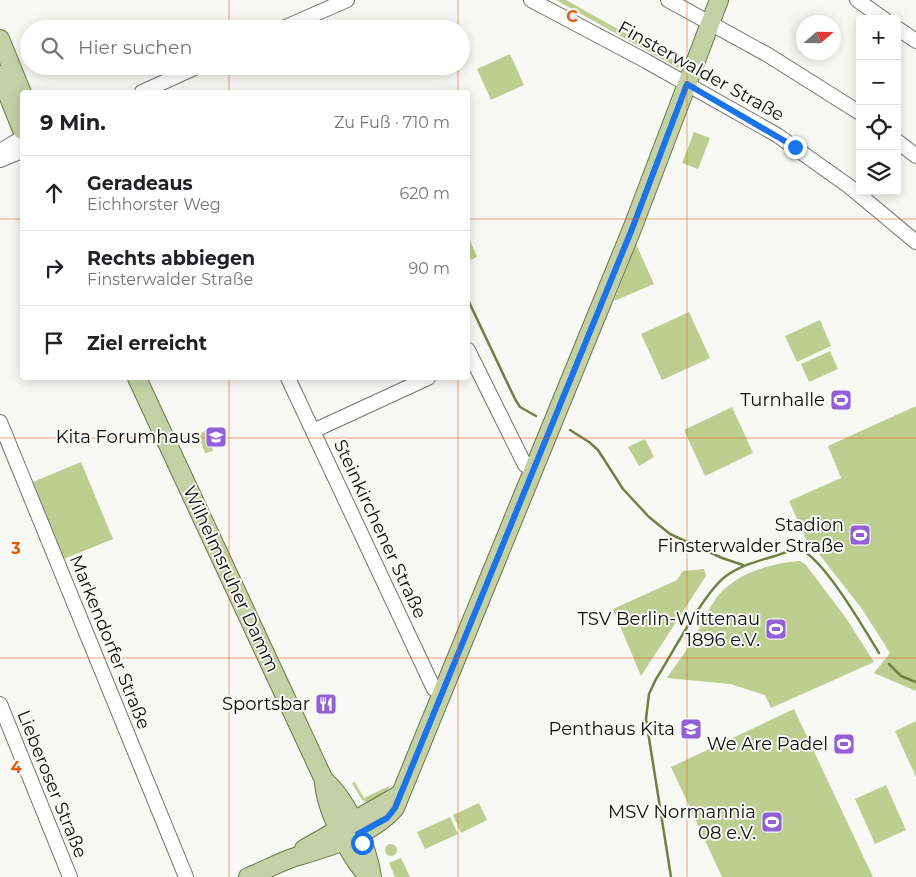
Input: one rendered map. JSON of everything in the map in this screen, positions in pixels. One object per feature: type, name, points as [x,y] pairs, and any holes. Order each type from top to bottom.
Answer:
[{"type":"main road","points":[[248,877],[294,858],[314,842],[387,818],[395,808],[629,235],[719,0]]},
{"type":"main road","points":[[0,39],[21,90]]},
{"type":"main road","points":[[0,75],[20,125]]},
{"type":"main road","name":"Wilhelmsruher Damm","points":[[138,380],[324,780],[324,794],[349,831],[360,868],[370,877]]},
{"type":"street","points":[[301,20],[347,0]]},
{"type":"street","name":"Finsterwalder Straße","points":[[531,0],[750,119],[801,151],[850,187],[916,242]]},
{"type":"street","points":[[668,0],[768,55],[856,110]]},
{"type":"street","points":[[857,0],[878,15]]},
{"type":"street","points":[[901,31],[916,41]]},
{"type":"street","points":[[151,90],[181,75]]},
{"type":"street","points":[[0,151],[20,139]]},
{"type":"street","points":[[901,144],[916,156]]},
{"type":"street","points":[[0,160],[20,152]]},
{"type":"street","points":[[470,357],[526,464],[534,468]]},
{"type":"street","name":"Steinkirchener Straße","points":[[289,380],[434,689],[442,692]]},
{"type":"street","points":[[313,431],[424,380]]},
{"type":"street","name":"Markendorfer Straße","points":[[0,422],[186,877]]},
{"type":"street","name":"Lieberoser Straße","points":[[0,704],[70,877]]},
{"type":"green space","points":[[556,0],[566,0],[684,66],[678,68]]},
{"type":"green space","points":[[510,54],[524,85],[491,100],[477,69]]},
{"type":"green space","points":[[694,132],[710,138],[698,169],[682,163]]},
{"type":"green space","points":[[470,241],[477,257],[470,260]]},
{"type":"green space","points":[[636,244],[654,284],[614,301]]},
{"type":"green space","points":[[689,312],[710,358],[662,380],[641,334]]},
{"type":"green space","points":[[820,320],[831,346],[797,362],[785,336]]},
{"type":"green space","points":[[830,351],[838,369],[809,382],[801,364]]},
{"type":"green space","name":"Stadion Finsterwalder Straße","points":[[916,406],[916,691],[874,673],[890,653],[862,609],[819,554],[809,546],[789,501],[841,478],[828,446]]},
{"type":"green space","points":[[732,407],[753,453],[705,476],[684,430]]},
{"type":"green space","points":[[205,431],[213,451],[205,453],[201,442],[194,444],[191,438]]},
{"type":"green space","points":[[645,439],[654,457],[639,466],[628,447]]},
{"type":"green space","points":[[81,462],[113,539],[64,559],[33,482]]},
{"type":"green space","name":"TSV Berlin-Wittenau 1896 e.V.","points":[[800,561],[806,565],[846,618],[874,662],[771,708],[765,695],[730,684],[667,678],[693,640],[713,603],[729,585],[751,572],[776,564]]},
{"type":"green space","points":[[704,569],[706,576],[641,676],[613,609],[677,580],[683,571]]},
{"type":"green space","name":"MSV Normannia 08 e.V.","points":[[794,709],[873,877],[722,877],[671,767]]},
{"type":"green space","points":[[916,721],[916,777],[895,731]]},
{"type":"green space","points":[[355,782],[364,798],[391,785],[384,794],[371,804],[362,800],[352,783]]},
{"type":"green space","points":[[886,785],[906,830],[875,844],[855,799]]},
{"type":"green space","points":[[479,803],[487,820],[461,833],[453,815]]},
{"type":"green space","points":[[450,817],[458,834],[425,849],[417,832]]},
{"type":"green space","points":[[389,844],[393,844],[397,850],[393,856],[389,856],[385,852],[385,848]]},
{"type":"green space","points":[[401,858],[410,877],[395,877],[389,863]]},
{"type":"waterway","points":[[470,304],[515,399],[520,407],[536,416]]},
{"type":"waterway","points":[[570,430],[598,450],[623,489],[649,517],[670,534],[722,558],[743,565]]},
{"type":"waterway","points":[[671,877],[646,719],[649,694],[689,624],[708,595],[718,584],[732,572],[750,564],[790,551],[798,550],[805,552],[835,584],[879,653]]},
{"type":"waterway","points":[[889,664],[901,676],[916,682]]},
{"type":"place","name":"Turnhalle","points":[[841,400]]},
{"type":"place","name":"Kita Forumhaus","points":[[216,437]]},
{"type":"place","name":"Stadion Finsterwalder Straße","points":[[860,535]]},
{"type":"place","name":"TSV Berlin-Wittenau 1896 e.V.","points":[[776,629]]},
{"type":"place","name":"Sportsbar","points":[[326,704]]},
{"type":"place","name":"Penthaus Kita","points":[[691,729]]},
{"type":"place","name":"We Are Padel","points":[[844,744]]},
{"type":"place","name":"MSV Normannia 08 e.V.","points":[[772,822]]},
{"type":"route","points":[[362,843],[358,834],[387,818],[395,808],[632,229],[687,84],[738,112],[795,147]]}]
